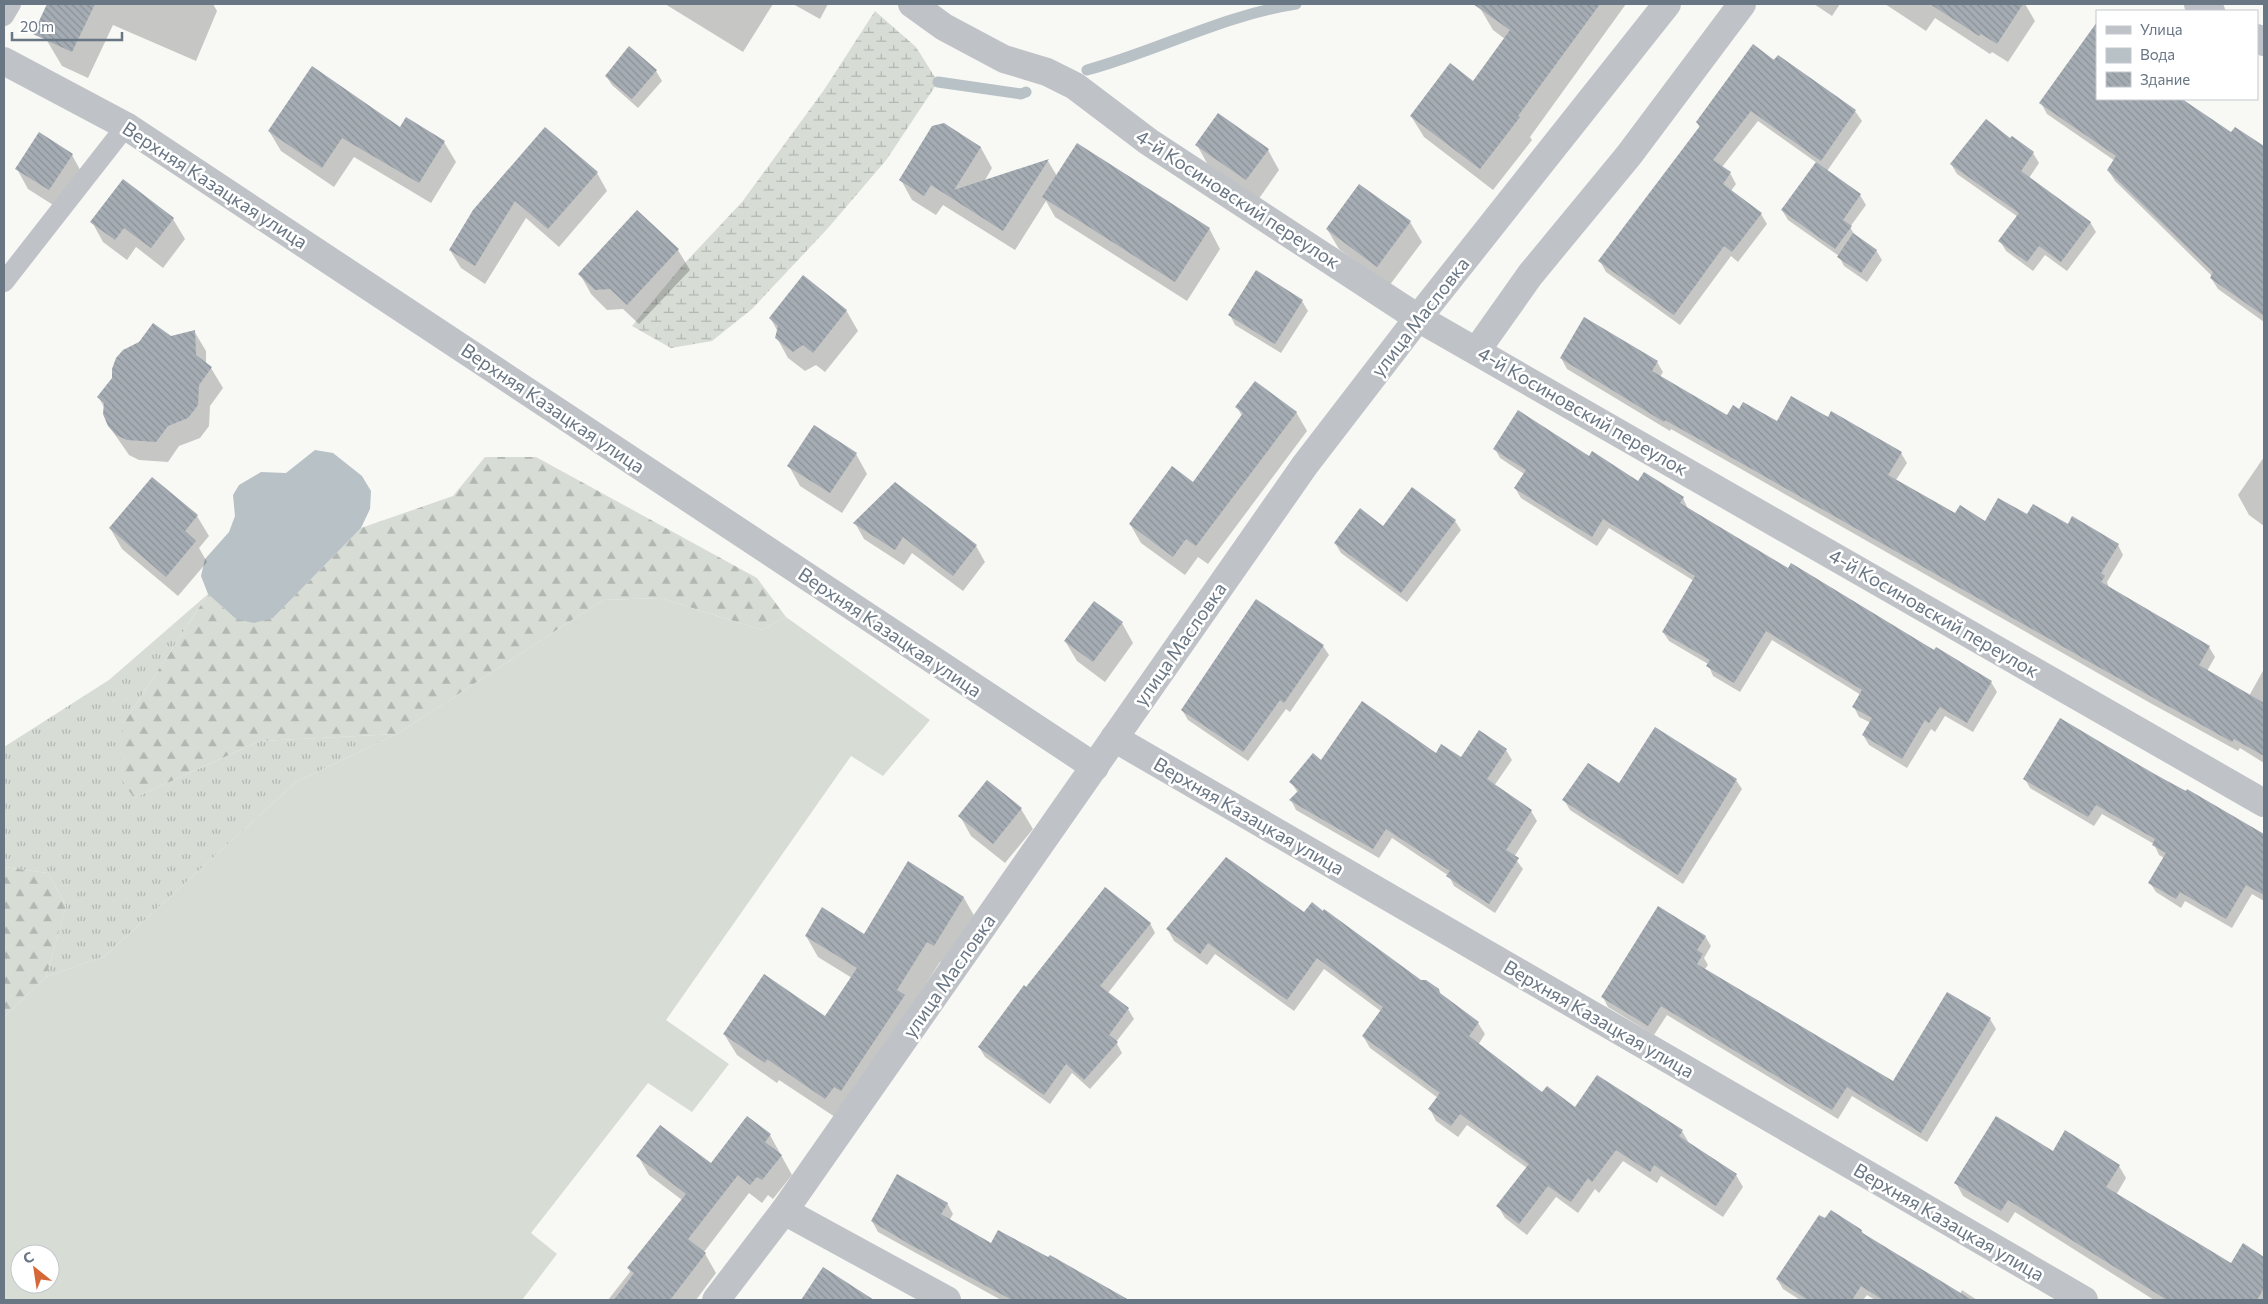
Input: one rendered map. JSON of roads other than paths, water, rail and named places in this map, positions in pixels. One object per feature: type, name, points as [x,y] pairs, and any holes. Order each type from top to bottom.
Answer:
[{"type":"street","name":"4-й Косиновский переулок","points":[[912,4],[944,27],[1004,60],[1047,72],[1076,86],[1149,142],[1418,318],[1477,350],[2264,803]]},
{"type":"street","name":"улица Масловка","points":[[716,1300],[784,1211],[1305,465],[1418,318],[1667,4]]},
{"type":"street","points":[[1477,350],[1530,275],[1629,155],[1742,4]]},
{"type":"street","points":[[2198,4],[2209,10]]},
{"type":"street","name":"Верхняя Казацкая улица","points":[[4,61],[126,126],[1095,767]]},
{"type":"street","name":"Верхняя Казацкая улица","points":[[1114,738],[2084,1300]]},
{"type":"street","points":[[784,1211],[947,1300]]},
{"type":"lane","points":[[4,16],[11,4]]},
{"type":"lane","points":[[4,282],[126,126]]},
{"type":"water","points":[[315,450],[333,453],[362,476],[371,491],[370,509],[361,528],[273,618],[254,623],[236,619],[208,594],[201,576],[205,559],[229,532],[235,516],[233,495],[239,485],[261,472],[286,473]]},
{"type":"waterway","points":[[1087,70],[1243,16],[1296,4]]},
{"type":"waterway","points":[[938,82],[1021,94],[1026,92]]}]
